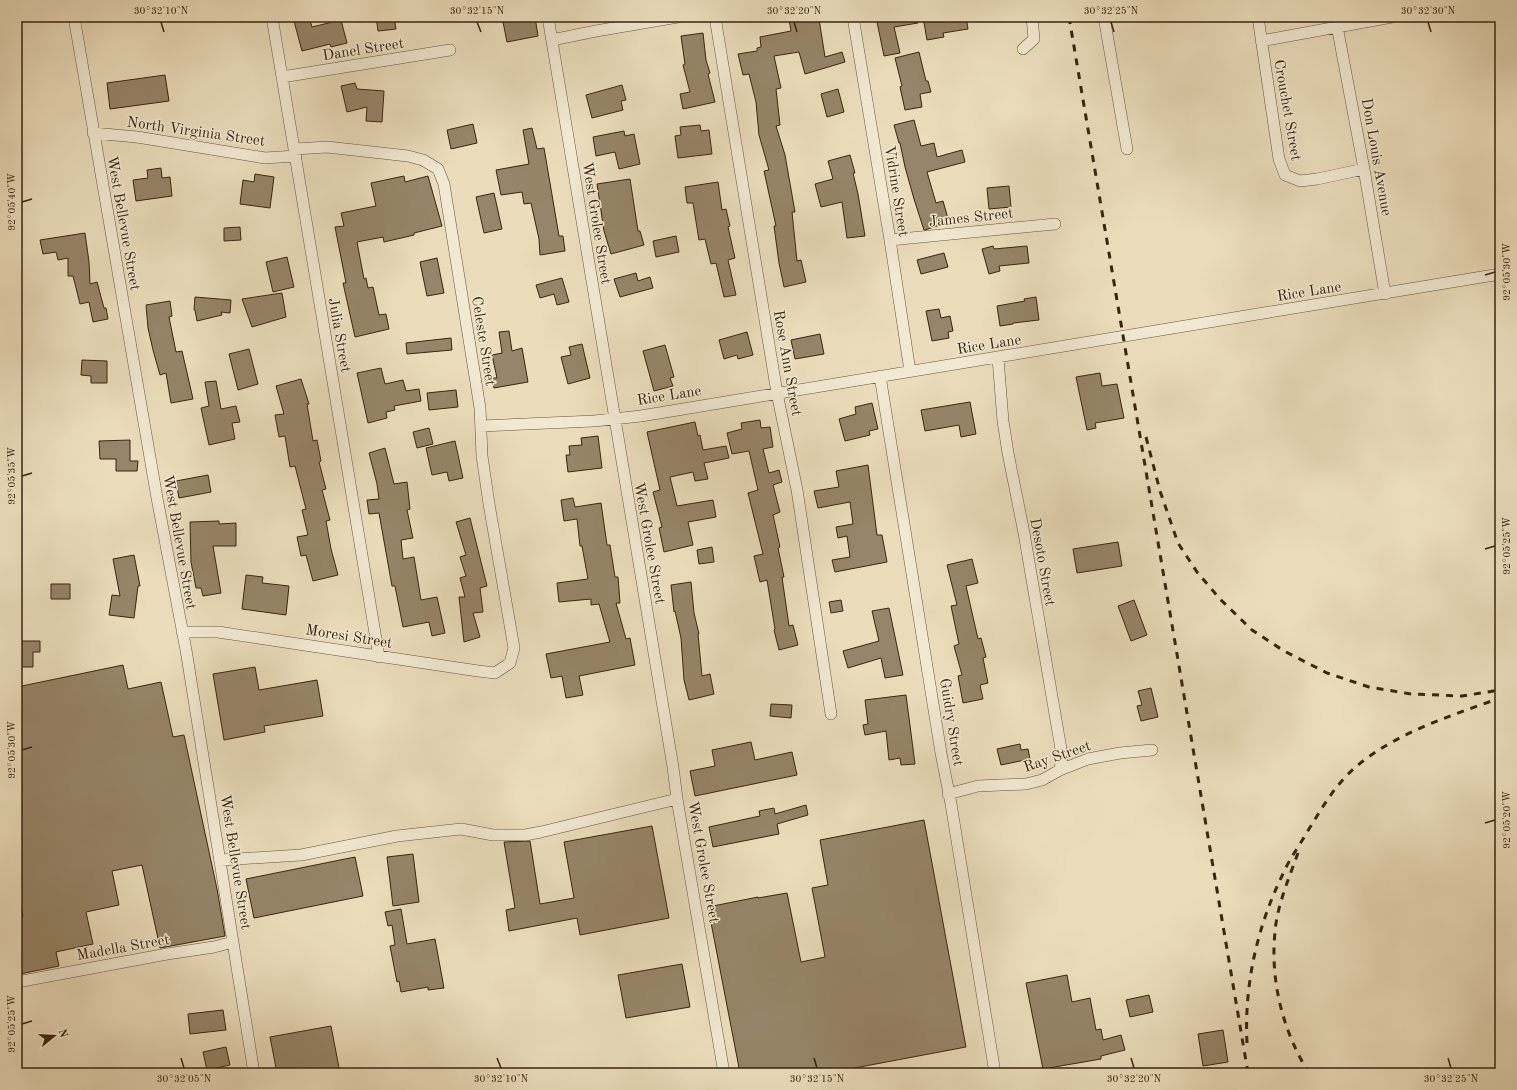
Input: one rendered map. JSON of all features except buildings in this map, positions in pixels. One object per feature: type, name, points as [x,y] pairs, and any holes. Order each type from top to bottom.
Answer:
[{"type":"street","name":"West Bellevue Street","points":[[74,17],[93,133],[221,860],[254,1073]]},
{"type":"street","name":"Julia Street","points":[[272,17],[379,657]]},
{"type":"street","name":"West Grolee Street","points":[[548,17],[671,755],[677,799],[684,831],[724,1073]]},
{"type":"street","points":[[552,40],[657,19],[678,17]]},
{"type":"street","name":"Rose Ann Street","points":[[716,17],[777,393],[797,490],[831,714]]},
{"type":"street","name":"Vidrine Street","points":[[853,17],[910,371]]},
{"type":"street","points":[[1023,49],[1034,39],[1032,17]]},
{"type":"street","points":[[1104,17],[1127,149]]},
{"type":"street","name":"Crouchet Street","points":[[1258,17],[1280,159],[1285,175],[1300,181],[1317,180],[1364,169]]},
{"type":"street","points":[[1261,41],[1392,17]]},
{"type":"street","name":"Don Louis Avenue","points":[[1337,26],[1364,169],[1385,294]]},
{"type":"street","name":"Danel Street","points":[[282,77],[450,50]]},
{"type":"street","name":"North Virginia Street","points":[[93,133],[137,137],[265,158],[295,153]]},
{"type":"street","name":"Celeste Street","points":[[295,153],[327,147],[408,156],[424,160],[438,169],[444,184],[480,408],[482,456],[514,648],[510,663]]},
{"type":"street","name":"James Street","points":[[890,240],[1054,224]]},
{"type":"street","name":"Rice Lane","points":[[481,426],[594,421],[641,416],[1500,274]]},
{"type":"street","name":"Desoto Street","points":[[998,358],[1003,421],[1058,730],[1062,755],[1060,770]]},
{"type":"street","name":"Guidry Street","points":[[880,376],[995,1073]]},
{"type":"street","name":"Moresi Street","points":[[182,632],[218,632],[478,672],[495,673],[510,663]]},
{"type":"street","name":"Ray Street","points":[[948,794],[978,786],[1026,784],[1042,780],[1060,770],[1088,759],[1120,753],[1152,750]]},
{"type":"street","points":[[221,860],[301,855],[397,836],[461,829],[493,835],[525,835],[556,829],[677,799]]},
{"type":"street","name":"Madella Street","points":[[17,982],[167,954],[214,947],[233,942]]},
{"type":"railway","points":[[1069,17],[1248,1073]]},
{"type":"railway","points":[[1146,437],[1160,491],[1178,543],[1197,572],[1220,599],[1252,630],[1284,651],[1327,673],[1369,687],[1411,694],[1462,696],[1500,690]]},
{"type":"railway","points":[[1247,1043],[1250,979],[1259,936],[1273,895],[1288,864],[1333,792],[1354,768],[1395,740],[1429,724],[1500,698]]},
{"type":"railway","points":[[1298,853],[1278,912],[1274,950],[1280,1006],[1292,1041],[1309,1073]]}]
